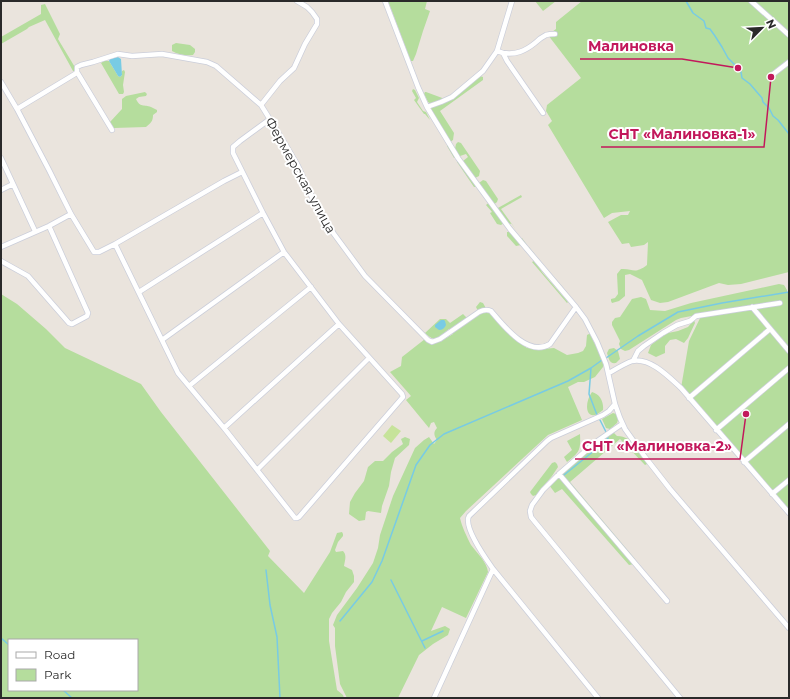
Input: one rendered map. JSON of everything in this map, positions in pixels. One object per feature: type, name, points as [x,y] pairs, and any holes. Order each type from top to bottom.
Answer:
[{"type":"street","points":[[261,106],[280,81],[294,68],[305,44],[317,24],[317,19],[312,12],[297,1]]},
{"type":"street","points":[[385,1],[415,80],[427,106],[458,158],[528,251],[585,319],[606,364],[615,404],[622,424],[670,489],[789,628]]},
{"type":"street","points":[[427,106],[452,97],[483,72],[497,51],[512,1]]},
{"type":"street","points":[[751,1],[789,35]]},
{"type":"street","points":[[497,51],[503,53],[521,52],[529,48],[544,36],[548,34],[555,34]]},
{"type":"street","points":[[503,53],[543,113]]},
{"type":"street","name":"Фермерская улица","points":[[17,109],[75,74],[77,72],[77,67],[118,54],[132,56],[162,54],[207,62],[216,66],[261,106],[298,166],[317,208],[334,234],[365,276],[428,340],[432,342],[440,339],[479,312],[488,310],[491,311],[520,341],[537,347],[546,346],[550,344],[576,307]]},
{"type":"street","points":[[772,76],[789,62]]},
{"type":"street","points":[[77,72],[112,130]]},
{"type":"street","points":[[1,82],[49,170],[70,214],[94,252],[99,252],[115,244],[242,172]]},
{"type":"street","points":[[115,244],[176,369],[295,518],[299,517],[403,397],[402,394],[339,324],[284,252],[242,172],[233,153],[232,147],[270,119]]},
{"type":"street","points":[[1,158],[35,231]]},
{"type":"street","points":[[1,190],[13,184]]},
{"type":"street","points":[[139,292],[263,213]]},
{"type":"street","points":[[1,247],[49,226],[70,214]]},
{"type":"street","points":[[1,261],[28,276],[69,323],[72,324],[88,316],[49,226]]},
{"type":"street","points":[[162,340],[284,252]]},
{"type":"street","points":[[189,386],[311,287]]},
{"type":"street","points":[[633,361],[638,351],[644,346],[663,333],[690,321],[695,316],[780,303]]},
{"type":"street","points":[[752,307],[789,350]]},
{"type":"street","points":[[224,428],[339,324]]},
{"type":"street","points":[[689,398],[770,328]]},
{"type":"street","points":[[257,470],[369,358]]},
{"type":"street","points":[[609,373],[633,361],[642,361],[655,366],[666,374],[676,383],[789,513]]},
{"type":"street","points":[[716,430],[789,368]]},
{"type":"street","points":[[598,698],[493,569],[482,553],[469,528],[467,518],[547,441],[603,415],[615,404]]},
{"type":"street","points":[[622,424],[596,442],[543,490],[532,505],[530,511],[531,517],[680,698]]},
{"type":"street","points":[[744,462],[789,424]]},
{"type":"street","points":[[559,474],[667,601]]},
{"type":"street","points":[[772,494],[789,480]]},
{"type":"street","points":[[434,698],[493,569]]},
{"type":"green space","points":[[388,1],[427,1],[425,9],[430,11],[413,61],[410,59]]},
{"type":"green space","points":[[535,1],[556,1],[543,11]]},
{"type":"green space","points":[[582,1],[789,1],[789,272],[741,284],[728,285],[719,283],[668,302],[660,303],[651,300],[642,280],[630,274],[625,275],[625,296],[619,301],[612,303],[611,299],[615,298],[618,294],[617,274],[621,269],[639,270],[647,265],[648,242],[644,245],[631,247],[629,243],[622,244],[608,222],[621,215],[628,215],[630,211],[612,213],[604,218],[548,125],[552,121],[546,111],[547,105],[581,78],[548,35],[556,29],[556,22]]},
{"type":"green space","points":[[45,4],[60,34],[58,39],[76,69],[75,71],[73,71],[45,20],[29,27],[1,44],[1,37],[41,14],[41,5]]},
{"type":"green space","points":[[176,43],[190,45],[195,49],[195,52],[193,55],[188,55],[172,51],[172,45]]},
{"type":"green space","points":[[104,61],[109,61],[120,77],[122,75],[122,71],[124,70],[123,94],[119,94],[101,63]]},
{"type":"green space","points":[[480,76],[483,77],[483,80],[440,111],[454,133],[453,140],[450,142],[431,109],[432,107],[453,98]]},
{"type":"green space","points":[[413,89],[419,98],[417,102],[423,111],[426,112],[430,120],[414,100],[416,98],[412,91]]},
{"type":"green space","points":[[145,92],[147,94],[146,96],[136,99],[139,104],[149,106],[157,110],[150,123],[146,127],[114,128],[110,122],[122,109],[122,99],[126,96]]},
{"type":"green space","points":[[425,92],[445,99],[431,104],[428,102],[424,94]]},
{"type":"green space","points":[[458,142],[461,143],[480,171],[479,176],[475,178],[479,183],[483,180],[486,181],[498,199],[492,206],[496,209],[521,195],[522,197],[501,209],[512,224],[497,224],[490,213],[492,212],[486,205],[491,201],[483,190],[482,186],[474,187],[457,162],[463,161],[468,157],[466,154],[454,158],[447,146],[448,145],[455,149]]},
{"type":"green space","points":[[507,232],[511,232],[516,239],[522,238],[527,245],[526,247],[521,245],[516,246],[507,236]]},
{"type":"green space","points":[[528,247],[565,290],[539,267],[568,302],[567,303],[532,262],[534,261]]},
{"type":"green space","points":[[779,284],[784,285],[787,292],[789,292],[789,513],[681,388],[689,341],[702,314],[676,320],[629,350],[625,351],[621,349],[619,344],[620,341],[612,325],[615,318],[620,317],[632,299],[641,297],[646,299],[650,310],[665,311],[691,303]]},
{"type":"green space","points":[[1,294],[17,304],[65,348],[141,384],[161,412],[270,551],[268,556],[304,593],[330,552],[337,533],[342,532],[343,536],[338,542],[335,550],[336,552],[343,551],[345,554],[344,566],[352,570],[354,582],[329,619],[329,641],[337,690],[343,695],[344,698],[1,698]]},
{"type":"green space","points":[[480,302],[483,303],[488,312],[515,339],[527,348],[554,348],[567,355],[578,353],[583,351],[586,346],[587,335],[590,334],[604,363],[603,367],[595,377],[584,382],[578,382],[568,387],[582,420],[548,435],[460,518],[471,545],[484,561],[488,572],[466,618],[442,607],[431,631],[445,626],[450,629],[448,635],[419,655],[398,698],[347,698],[340,684],[335,646],[335,628],[333,625],[337,615],[373,563],[378,548],[380,535],[393,496],[415,448],[429,437],[434,444],[437,440],[434,434],[437,428],[434,422],[431,423],[429,428],[406,400],[411,396],[390,372],[401,366],[402,357],[425,339],[432,344],[453,334],[449,329],[440,337],[435,339],[425,333],[440,319],[446,319],[450,323],[463,314],[469,320],[479,313],[476,307]]},
{"type":"green space","points":[[694,320],[695,323],[684,343],[676,339],[670,340],[665,346],[665,353],[656,357],[648,353],[651,345],[661,337],[668,333],[688,327]]},
{"type":"green space","points":[[614,348],[618,351],[620,359],[616,363],[611,362],[607,353],[609,349]]},
{"type":"green space","points":[[592,392],[599,396],[603,407],[603,410],[593,415],[590,414],[587,407],[589,397]]},
{"type":"green space","points":[[613,413],[616,414],[618,420],[617,423],[610,429],[606,428],[602,419]]},
{"type":"green space","points":[[392,425],[401,431],[391,443],[383,436]]},
{"type":"green space","points":[[612,432],[617,436],[632,441],[638,448],[647,464],[645,465],[620,439],[570,482],[635,559],[634,564],[629,565],[562,489],[555,493],[549,485],[585,453]]},
{"type":"green space","points":[[580,434],[578,451],[567,462],[564,457],[572,450],[567,441]]},
{"type":"green space","points":[[405,437],[410,439],[409,445],[395,458],[381,513],[368,511],[366,512],[365,520],[359,521],[349,514],[350,502],[364,481],[368,467],[375,461],[383,461],[403,444],[401,439]]},
{"type":"green space","points":[[555,462],[558,467],[536,495],[533,496],[530,492],[552,463]]},
{"type":"water","points":[[118,57],[121,59],[122,75],[120,77],[109,61],[110,59]]},
{"type":"water","points":[[441,320],[445,321],[446,325],[443,329],[439,330],[435,327],[435,325]]},
{"type":"waterway","points":[[686,1],[693,13],[704,21],[706,28],[710,29],[728,58],[741,72],[742,78],[750,84],[762,98],[763,102],[769,108],[773,116],[789,134]]},
{"type":"waterway","points":[[606,358],[638,336],[678,312],[789,292]]},
{"type":"waterway","points":[[597,415],[589,394],[591,368],[602,360]]},
{"type":"waterway","points":[[340,621],[372,582],[382,561],[416,465],[430,445],[444,434],[568,381],[591,368]]},
{"type":"waterway","points":[[600,420],[606,432]]},
{"type":"waterway","points":[[564,475],[608,438]]},
{"type":"waterway","points":[[266,570],[270,605],[277,637],[280,698]]},
{"type":"waterway","points":[[391,580],[425,648]]},
{"type":"waterway","points":[[422,641],[443,631]]},
{"type":"waterway","points":[[1,638],[8,644]]},
{"type":"waterway","points":[[64,691],[72,698]]},
{"type":"place","name":"Малиновка","points":[[738,68]]},
{"type":"place","name":"СНТ «Малиновка-1»","points":[[771,77]]},
{"type":"place","name":"СНТ «Малиновка-2»","points":[[746,414]]}]
